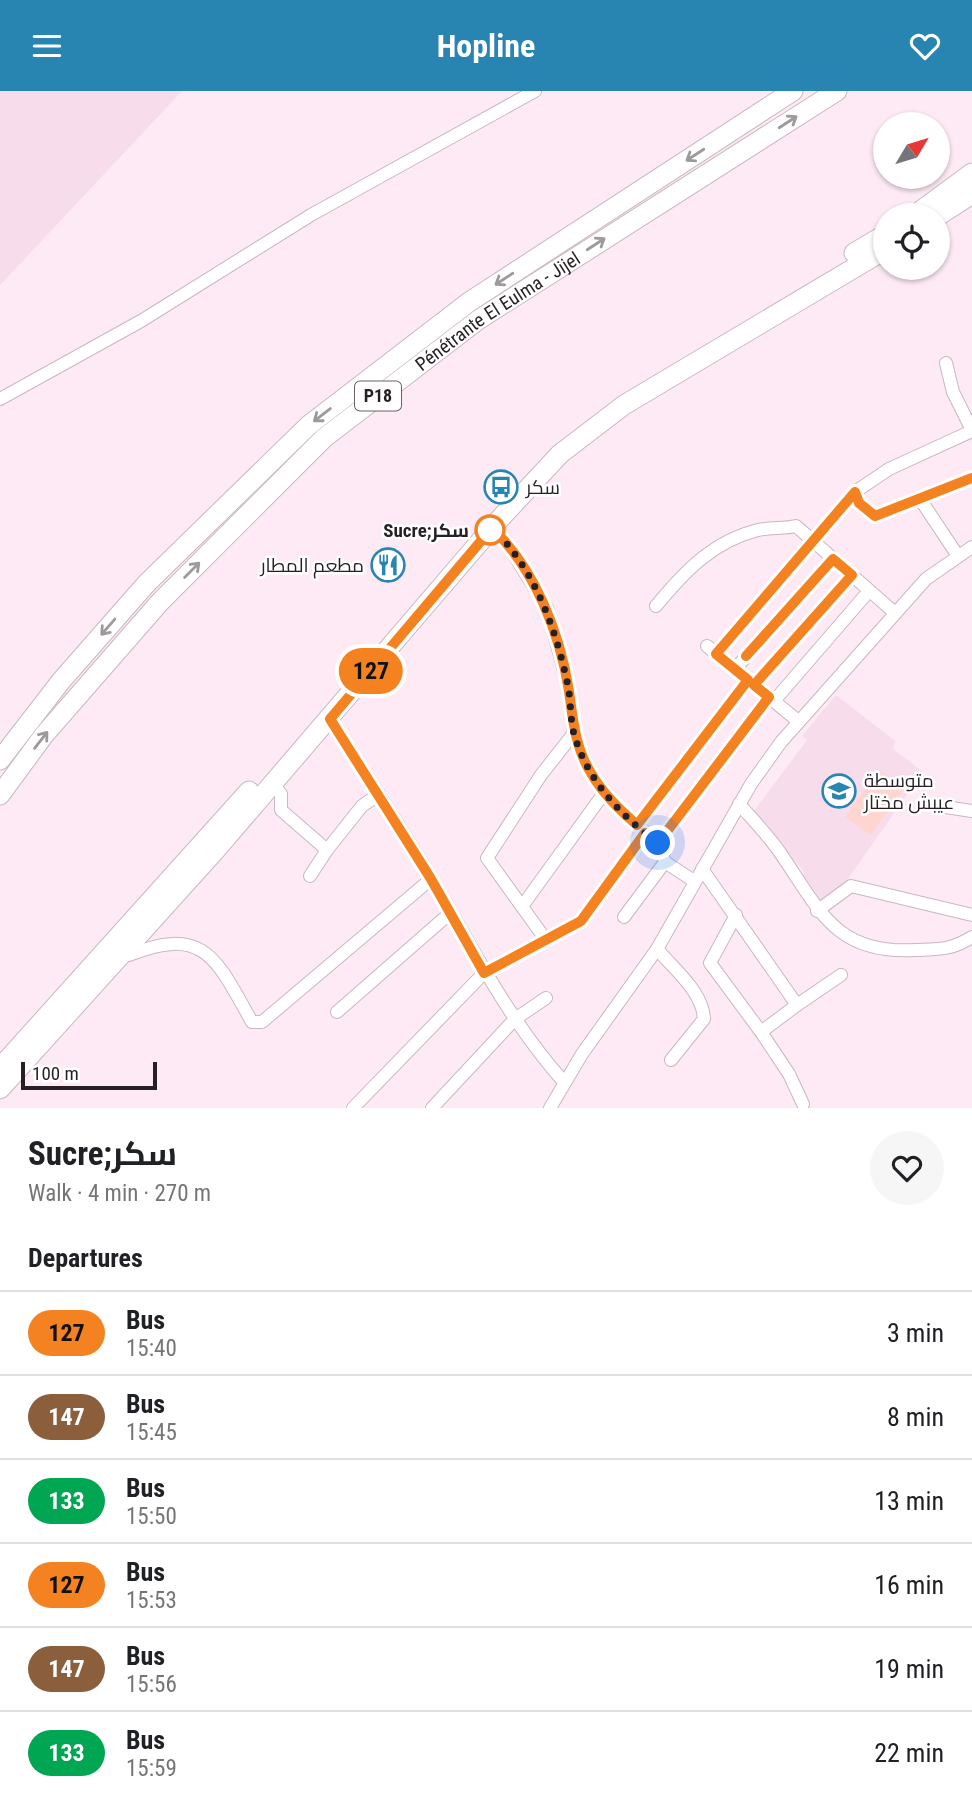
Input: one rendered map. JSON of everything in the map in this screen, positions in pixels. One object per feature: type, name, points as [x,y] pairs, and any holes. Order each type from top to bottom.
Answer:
[{"type":"highway","name":"Pénétrante El Eulma - Jijel","points":[[0,760],[61,681],[147,583],[309,425],[470,302],[793,91]]},
{"type":"highway","name":"Pénétrante El Eulma - Jijel","points":[[0,795],[44,735],[160,602],[324,438],[478,320],[836,91]]},
{"type":"highway","points":[[931,203],[972,173]]},
{"type":"highway","points":[[950,208],[972,194]]},
{"type":"highway","points":[[0,1068],[213,832],[482,519],[541,456],[605,404],[637,382],[873,241]]},
{"type":"highway","points":[[0,1089],[273,784],[492,528],[559,454],[624,405],[873,257]]},
{"type":"street","points":[[0,399],[141,321],[311,215],[535,91]]},
{"type":"street","points":[[798,721],[712,650],[814,541],[855,492],[890,469],[972,431],[953,392],[946,363]]},
{"type":"street","points":[[855,492],[859,503],[875,516],[972,478]]},
{"type":"street","points":[[920,499],[958,556]]},
{"type":"street","points":[[656,607],[687,569],[723,543],[760,530],[796,526],[895,613]]},
{"type":"street","points":[[492,528],[505,540],[547,608],[569,689],[574,733],[590,772],[604,793],[658,843],[665,862],[694,881]]},
{"type":"street","points":[[550,1108],[564,1081],[657,949],[758,774],[798,721],[926,579],[972,547]]},
{"type":"street","points":[[735,669],[833,559]]},
{"type":"street","points":[[353,1108],[484,973],[581,921],[641,829],[751,683],[852,575]]},
{"type":"street","points":[[658,843],[771,699],[869,591]]},
{"type":"street","points":[[330,719],[431,879],[484,973],[515,1019],[564,1081]]},
{"type":"street","points":[[545,940],[523,905],[487,858],[541,775],[574,733]]},
{"type":"street","points":[[273,784],[281,794],[281,810],[327,850]]},
{"type":"street","points":[[523,905],[604,793]]},
{"type":"street","points":[[310,876],[362,806],[379,794]]},
{"type":"street","points":[[739,804],[780,851],[817,911],[855,943],[891,952],[953,948],[972,937]]},
{"type":"street","points":[[946,807],[972,811]]},
{"type":"street","points":[[624,917],[665,862]]},
{"type":"street","points":[[702,869],[797,1005]]},
{"type":"street","points":[[123,952],[129,955],[163,943],[189,942],[204,952],[225,974],[253,1022],[262,1022],[431,879]]},
{"type":"street","points":[[817,911],[851,886],[972,915]]},
{"type":"street","points":[[337,1011],[449,914]]},
{"type":"street","points":[[736,915],[710,963],[789,1074],[803,1104]]},
{"type":"street","points":[[657,949],[699,999],[704,1010],[704,1019],[671,1060]]},
{"type":"street","points":[[761,1032],[841,975]]},
{"type":"street","points":[[432,1108],[515,1019],[546,998]]},
{"type":"shaded area","points":[[0,91],[182,91],[0,285]]},
{"type":"shaded area","name":"متوسطة عيبش مختار","points":[[836,695],[895,741],[893,749],[923,772],[840,890],[820,903],[801,880],[804,872],[754,811],[807,740],[802,736]]},
{"type":"shaded area","points":[[879,770],[905,788],[870,835],[845,817]]},
{"type":"bus line","name":"127","points":[[746,656],[833,559],[852,575],[754,685],[769,697],[658,843],[645,833],[581,921],[484,973],[431,879],[330,719],[492,528],[505,540],[547,608],[569,689],[574,733],[590,772],[604,793],[637,825],[748,680],[716,654],[855,492],[859,503],[875,516],[972,478]]},
{"type":"place","name":"سكر","points":[[501,487]]},
{"type":"place","name":"Sucre;سكر","points":[[490,530]]},
{"type":"place","name":"مطعم المطار","points":[[388,565]]},
{"type":"place","name":"متوسطة عيبش مختار","points":[[839,791]]},
{"type":"route","points":[[490,530],[492,528],[505,540],[547,608],[569,689],[574,733],[590,772],[619,809],[658,843]]}]
